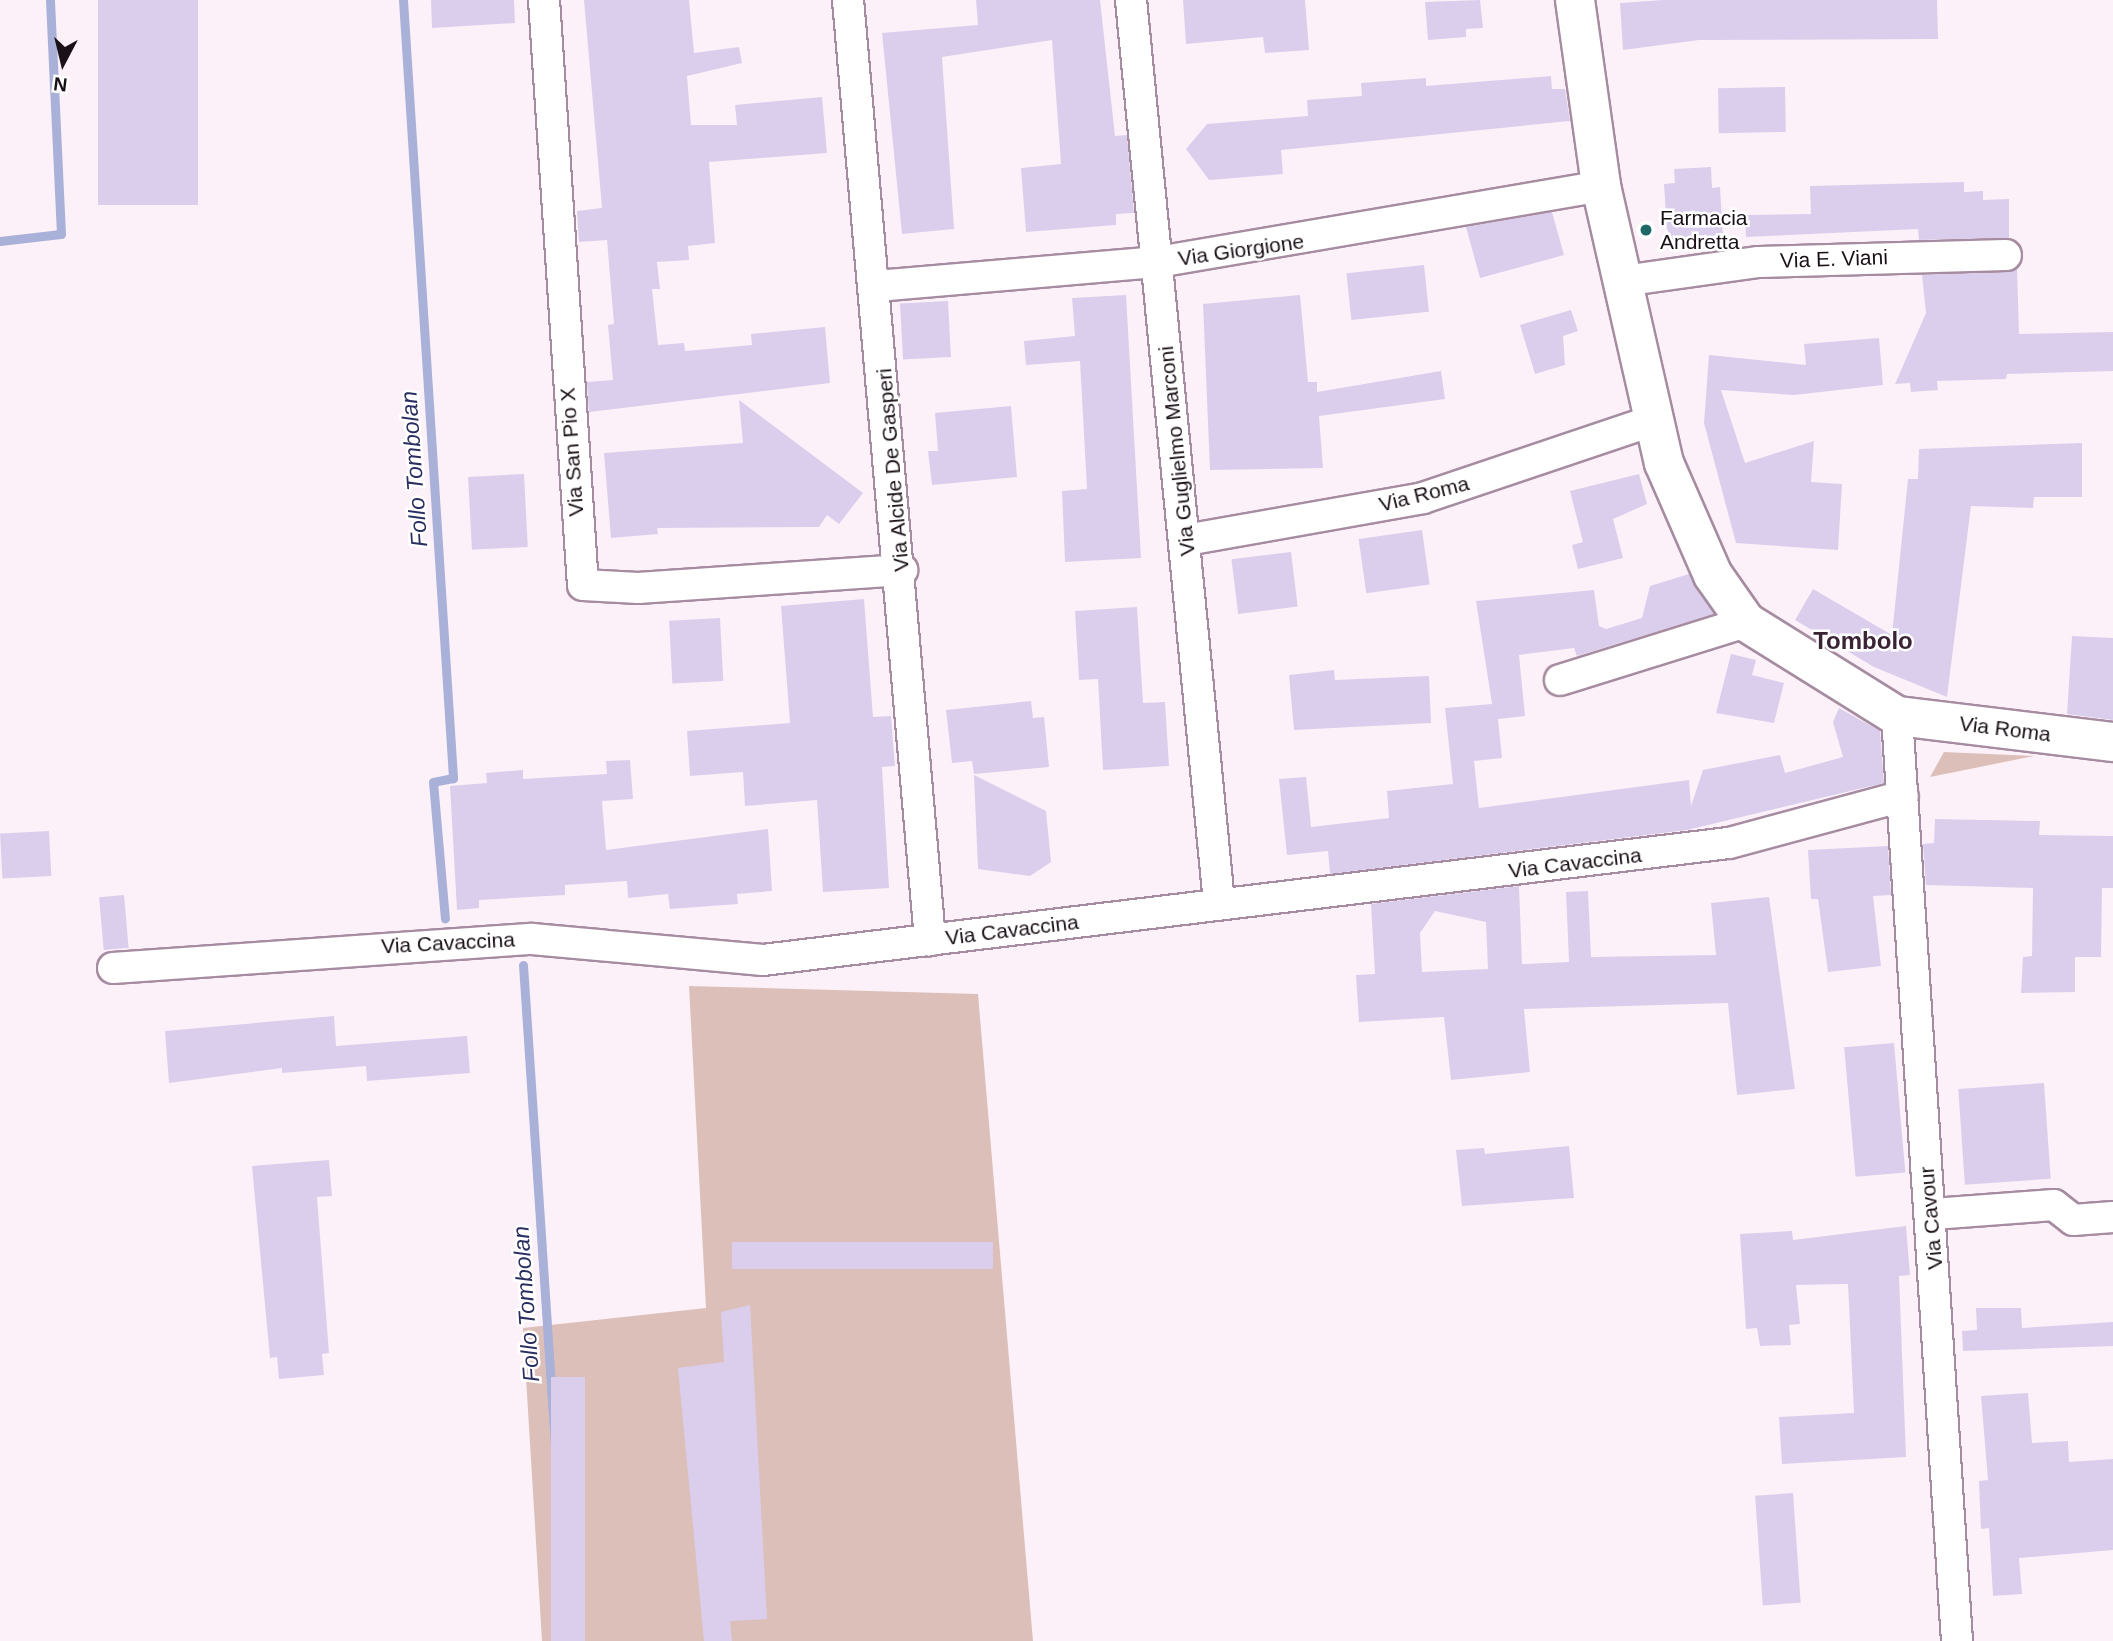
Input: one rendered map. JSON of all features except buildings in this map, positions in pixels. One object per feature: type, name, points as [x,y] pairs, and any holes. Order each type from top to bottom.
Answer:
[{"type":"main road","name":"Via Roma","points":[[1575,0],[1601,186],[1664,463],[1713,575],[1746,622],[1897,716],[2113,742]]},
{"type":"street","name":"Via San Pio X","points":[[544,0],[583,585],[638,588],[902,570]]},
{"type":"street","name":"Via Alcide De Gasperi","points":[[848,0],[902,570],[930,940]]},
{"type":"street","name":"Via Guglielmo Marconi","points":[[1131,0],[1186,540],[1219,903]]},
{"type":"street","name":"Via Giorgione","points":[[877,286],[1158,262],[1601,186]]},
{"type":"street","name":"Via E. Viani","points":[[1623,281],[1759,262],[2006,255]]},
{"type":"street","name":"Via Roma","points":[[1186,540],[1423,498],[1655,420]]},
{"type":"street","points":[[1560,680],[1746,622]]},
{"type":"street","points":[[1897,716],[1903,796]]},
{"type":"street","name":"Via Cavaccina","points":[[113,968],[425,942],[532,939],[763,960],[1729,843],[1903,796]]},
{"type":"street","name":"Via Cavour","points":[[1903,796],[1933,1214],[1957,1641]]},
{"type":"street","points":[[1933,1214],[2054,1205],[2073,1220],[2113,1217]]},
{"type":"shaded area","points":[[1944,752],[2034,756],[1930,777]]},
{"type":"shaded area","points":[[689,986],[978,994],[1033,1641],[542,1641],[523,1328],[706,1308]]},
{"type":"waterway","points":[[0,241],[61,234],[50,0]]},
{"type":"waterway","name":"Follo Tombolan","points":[[403,0],[453,778],[433,782],[445,918]]},
{"type":"waterway","name":"Follo Tombolan","points":[[523,965],[568,1641]]},
{"type":"place","name":"Farmacia Andretta","points":[[1646,230]]},
{"type":"district","name":"Tombolo","points":[[1863,641]]}]
